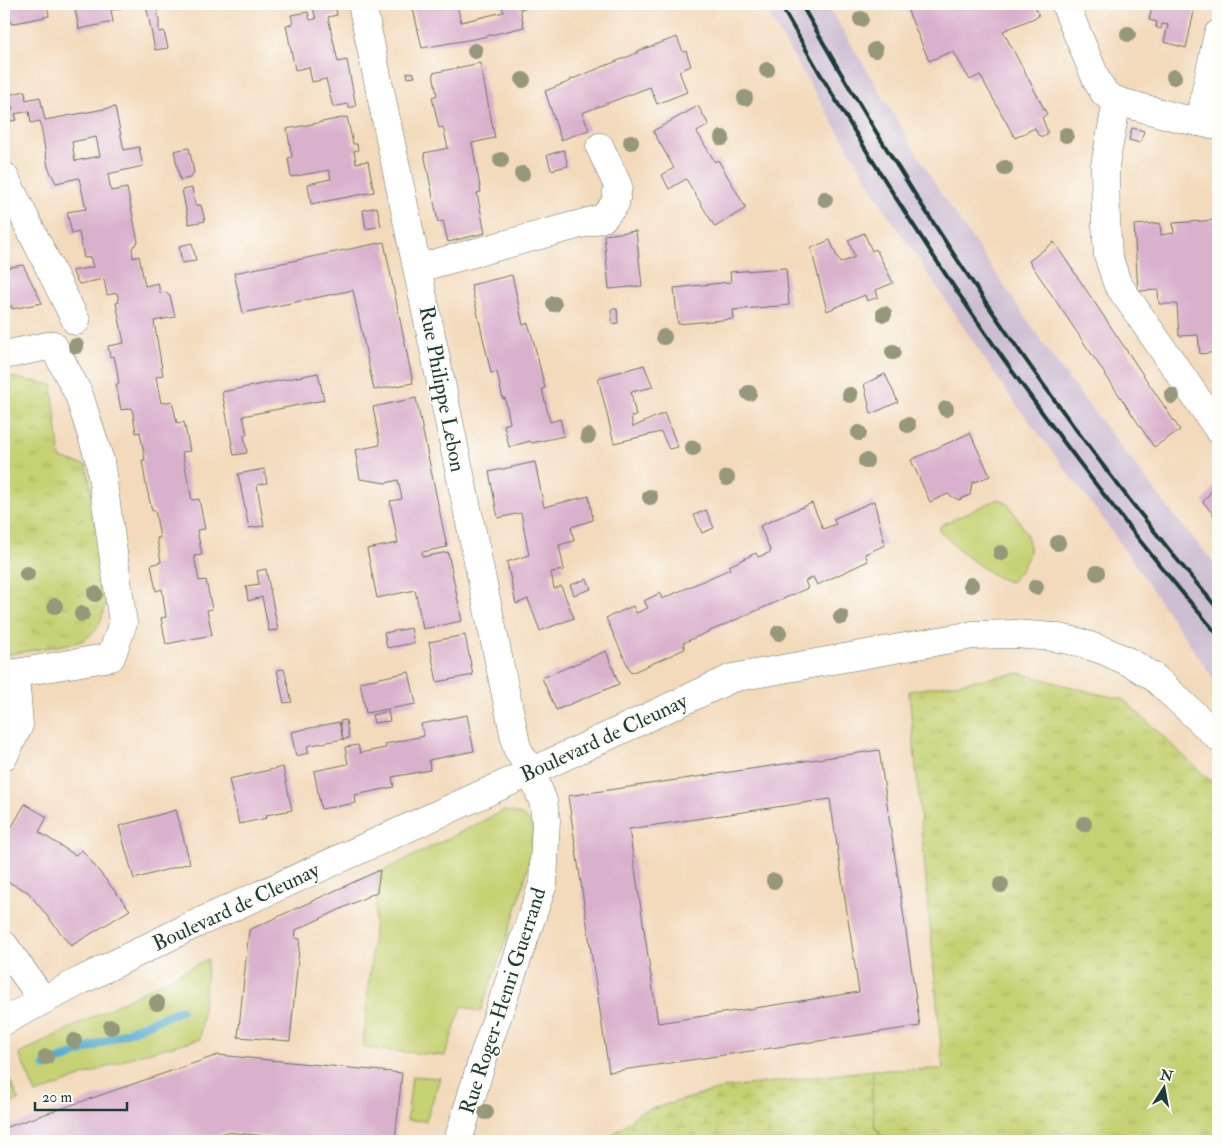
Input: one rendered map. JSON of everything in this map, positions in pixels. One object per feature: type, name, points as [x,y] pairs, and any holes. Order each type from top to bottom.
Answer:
[{"type":"street","name":"Rue Philippe Lebon","points":[[362,4],[517,748],[531,772]]},
{"type":"street","points":[[1065,4],[1097,82],[1105,94],[1117,101],[1209,124],[1218,34]]},
{"type":"street","points":[[1117,101],[1105,165],[1108,255],[1117,284],[1218,429]]},
{"type":"street","points":[[418,268],[603,218],[615,204],[618,186],[600,147]]},
{"type":"street","points":[[4,176],[76,321]]},
{"type":"street","points":[[4,355],[53,346],[79,395],[100,461],[123,623],[111,656],[9,675],[19,724],[4,756]]},
{"type":"street","name":"Boulevard de Cleunay","points":[[4,1021],[189,927],[531,772],[732,678],[973,635],[995,633],[1054,637],[1078,642],[1105,651],[1133,664],[1155,678],[1218,737]]},
{"type":"street","name":"Rue Roger-Henri Guerrand","points":[[458,1141],[483,1058],[543,884],[546,820],[543,801],[531,772]]},
{"type":"street","points":[[4,945],[43,1000]]},
{"type":"shaded area","points":[[762,4],[827,4],[942,195],[1063,372],[1180,523],[1218,567],[1218,685],[1106,523],[1006,391],[884,208]]},
{"type":"green space","points":[[11,377],[52,385],[60,458],[87,466],[108,593],[101,621],[96,630],[84,640],[4,655],[4,394]]},
{"type":"green space","points":[[998,499],[1004,501],[1010,507],[1022,525],[1029,542],[1028,557],[1019,573],[1011,582],[984,569],[962,552],[939,530],[941,525]]},
{"type":"green space","points":[[1020,673],[1123,699],[1218,788],[1218,1141],[885,1141],[875,1127],[872,1099],[873,1070],[943,1069],[909,691]]},
{"type":"green space","points":[[503,811],[516,813],[530,823],[533,841],[514,917],[480,1012],[462,1006],[445,1056],[363,1048],[379,873]]},
{"type":"green space","points":[[208,959],[200,1039],[138,1055],[36,1094],[19,1054]]},
{"type":"green space","points":[[4,1069],[19,1100],[4,1106]]},
{"type":"green space","points":[[873,1070],[872,1099],[875,1127],[884,1141],[605,1141],[640,1112],[724,1088]]},
{"type":"green space","points":[[412,1076],[440,1078],[426,1121],[407,1120]]},
{"type":"building","points":[[4,4],[47,4],[49,16],[11,24],[9,15],[4,16]]},
{"type":"building","points":[[74,4],[137,5],[111,10],[113,22],[79,29]]},
{"type":"building","points":[[146,4],[156,4],[159,32],[164,31],[168,48],[155,50]]},
{"type":"building","points":[[312,4],[335,4],[337,15],[328,17],[338,62],[347,60],[356,106],[349,108],[348,104],[333,107],[326,79],[312,82],[309,67],[295,70],[286,25],[293,24],[291,15],[308,12],[310,20],[316,19]]},
{"type":"building","points":[[412,4],[457,4],[461,22],[504,12],[501,4],[524,4],[525,8],[520,9],[524,27],[479,38],[422,48]]},
{"type":"building","points":[[905,4],[1034,4],[1039,16],[1003,31],[1047,114],[1042,118],[1047,134],[1043,137],[1038,135],[1035,128],[1015,138],[980,75],[970,80],[953,51],[929,61]]},
{"type":"building","points":[[1153,4],[1182,4],[1195,7],[1186,48],[1164,42],[1168,25],[1162,24],[1161,29],[1156,27],[1157,22],[1149,20]]},
{"type":"building","points":[[677,37],[683,52],[686,51],[691,66],[679,71],[687,92],[657,104],[650,87],[582,113],[589,130],[561,140],[545,91],[638,51]]},
{"type":"building","points":[[480,63],[495,138],[472,143],[481,192],[477,193],[485,233],[448,242],[443,221],[438,222],[424,153],[448,148],[443,127],[439,128],[432,97],[437,95],[433,73]]},
{"type":"building","points":[[413,72],[415,77],[408,78],[407,73]]},
{"type":"building","points":[[25,91],[26,100],[40,97],[45,120],[115,107],[124,150],[139,147],[143,166],[108,174],[111,191],[127,188],[138,242],[132,248],[133,258],[139,256],[145,286],[158,283],[160,293],[165,292],[170,296],[175,317],[154,321],[163,375],[156,377],[161,403],[172,401],[177,423],[184,422],[190,451],[182,452],[192,500],[199,499],[205,529],[197,530],[202,555],[194,556],[199,581],[206,580],[212,609],[207,610],[212,635],[166,644],[161,618],[166,617],[162,589],[156,591],[151,565],[161,562],[157,538],[160,538],[155,510],[152,511],[146,485],[142,460],[145,460],[140,432],[136,433],[132,408],[121,410],[116,384],[119,384],[117,370],[114,356],[110,357],[108,346],[124,343],[116,303],[119,302],[117,293],[107,295],[104,279],[79,284],[72,271],[93,267],[90,257],[84,258],[79,232],[72,234],[67,212],[86,209],[79,178],[56,183],[48,167],[40,121],[31,123],[29,111],[15,114],[17,120],[4,122],[4,111],[13,109],[8,95]],"holes":[[[96,137],[100,156],[75,161],[72,142]]]},
{"type":"building","points":[[698,106],[709,125],[697,132],[715,162],[718,160],[746,208],[715,227],[686,179],[669,189],[662,175],[674,168],[653,131]]},
{"type":"building","points":[[347,117],[353,144],[357,144],[358,150],[354,151],[356,163],[368,161],[374,192],[311,204],[308,184],[331,179],[329,170],[291,177],[288,158],[292,157],[287,129]]},
{"type":"building","points":[[1132,128],[1144,131],[1140,143],[1129,140]]},
{"type":"building","points":[[189,148],[194,172],[190,178],[180,180],[174,151]]},
{"type":"building","points":[[564,150],[568,166],[551,170],[547,155]]},
{"type":"building","points":[[192,188],[195,205],[201,205],[205,221],[189,224],[182,190]]},
{"type":"building","points":[[377,207],[381,226],[366,229],[363,210]]},
{"type":"building","points":[[1218,220],[1218,352],[1200,354],[1198,335],[1179,336],[1177,304],[1159,304],[1158,290],[1138,291],[1134,225],[1160,223],[1161,235],[1174,233],[1173,223]]},
{"type":"building","points":[[636,231],[642,286],[609,289],[604,235]]},
{"type":"building","points":[[864,233],[872,251],[876,249],[893,283],[876,290],[878,297],[867,301],[865,295],[827,311],[811,248],[830,240],[840,263],[855,257],[848,240]]},
{"type":"building","points":[[384,242],[413,383],[374,390],[353,290],[243,313],[234,273]]},
{"type":"building","points":[[1054,242],[1180,430],[1154,447],[1029,261]]},
{"type":"building","points":[[192,243],[196,261],[182,263],[179,246]]},
{"type":"building","points":[[4,263],[6,268],[23,265],[42,303],[12,309],[12,306],[4,307]]},
{"type":"building","points":[[786,268],[789,305],[733,310],[734,319],[678,324],[674,288],[731,282],[730,272]]},
{"type":"building","points":[[512,275],[523,325],[528,323],[534,343],[545,388],[542,389],[550,422],[560,419],[564,436],[532,443],[530,441],[509,447],[504,425],[510,423],[505,398],[503,399],[497,372],[491,373],[471,285]]},
{"type":"building","points":[[611,309],[617,309],[618,323],[612,324]]},
{"type":"building","points":[[644,365],[653,387],[631,392],[636,416],[631,417],[633,427],[664,413],[678,447],[669,449],[661,432],[614,443],[598,378]]},
{"type":"building","points":[[318,373],[324,400],[243,416],[247,435],[244,435],[247,453],[234,455],[222,392]]},
{"type":"building","points":[[885,374],[898,402],[871,414],[864,384]]},
{"type":"building","points":[[416,398],[447,547],[422,552],[423,557],[448,552],[462,621],[423,629],[415,590],[377,598],[367,549],[398,543],[390,501],[402,499],[398,480],[386,483],[360,479],[355,450],[380,445],[373,407]]},
{"type":"building","points":[[970,433],[990,476],[972,483],[970,495],[959,500],[948,494],[930,502],[911,460]]},
{"type":"building","points":[[535,462],[544,507],[589,496],[593,520],[571,527],[574,541],[559,545],[564,570],[551,572],[554,589],[561,586],[574,618],[540,631],[528,599],[516,604],[507,562],[529,555],[521,513],[498,518],[489,472]]},
{"type":"building","points":[[264,469],[267,483],[257,485],[264,526],[249,528],[238,474]]},
{"type":"building","points":[[1218,482],[1218,520],[1203,502]]},
{"type":"building","points":[[874,501],[885,545],[865,554],[868,561],[817,585],[813,577],[805,581],[808,588],[683,643],[685,649],[631,673],[606,618],[633,606],[636,613],[648,608],[644,601],[660,593],[662,599],[730,569],[729,566],[756,553],[758,557],[771,552],[760,526],[812,503],[823,529],[836,524],[833,519]]},
{"type":"building","points":[[706,510],[714,528],[702,533],[694,515]]},
{"type":"building","points":[[266,569],[278,630],[269,631],[262,597],[248,601],[246,586],[259,584],[257,571]]},
{"type":"building","points":[[587,579],[591,589],[574,595],[570,585]]},
{"type":"building","points":[[411,628],[414,643],[387,648],[384,633]]},
{"type":"building","points":[[465,635],[473,675],[437,682],[429,642]]},
{"type":"building","points":[[606,651],[619,684],[556,710],[542,678]]},
{"type":"building","points":[[284,669],[292,702],[284,703],[277,670]]},
{"type":"building","points":[[409,672],[416,704],[366,713],[360,682]]},
{"type":"building","points":[[388,711],[390,721],[374,723],[372,715]]},
{"type":"building","points":[[467,715],[474,751],[429,760],[430,770],[392,777],[394,787],[355,795],[356,803],[321,809],[314,771],[348,764],[345,747],[358,745],[360,753],[386,748],[385,744],[424,736],[421,724]]},
{"type":"building","points":[[346,720],[349,738],[343,740],[340,721]]},
{"type":"building","points":[[339,722],[343,739],[307,746],[309,753],[296,756],[291,732]]},
{"type":"building","points":[[879,750],[920,1026],[609,1072],[568,796]],"holes":[[[830,799],[859,992],[658,1023],[629,829]]]},
{"type":"building","points":[[283,767],[292,810],[266,815],[267,818],[239,824],[229,779]]},
{"type":"building","points":[[25,804],[47,817],[39,832],[75,855],[82,850],[130,910],[71,946],[28,892],[4,880],[4,840]]},
{"type":"building","points":[[176,810],[190,863],[134,879],[119,826]]},
{"type":"building","points":[[380,870],[377,892],[296,930],[295,938],[300,939],[290,1041],[238,1037],[249,930]]},
{"type":"building","points":[[218,1055],[402,1073],[395,1141],[316,1141],[226,1132],[200,1141],[4,1141],[4,1128]]},
{"type":"waterway","points":[[45,1066],[181,1010]]},
{"type":"railway","points":[[780,4],[878,170],[984,330],[1039,409],[1097,486],[1218,635]]},
{"type":"railway","points":[[801,4],[895,162],[995,316],[1103,465],[1159,538],[1218,609]]}]
